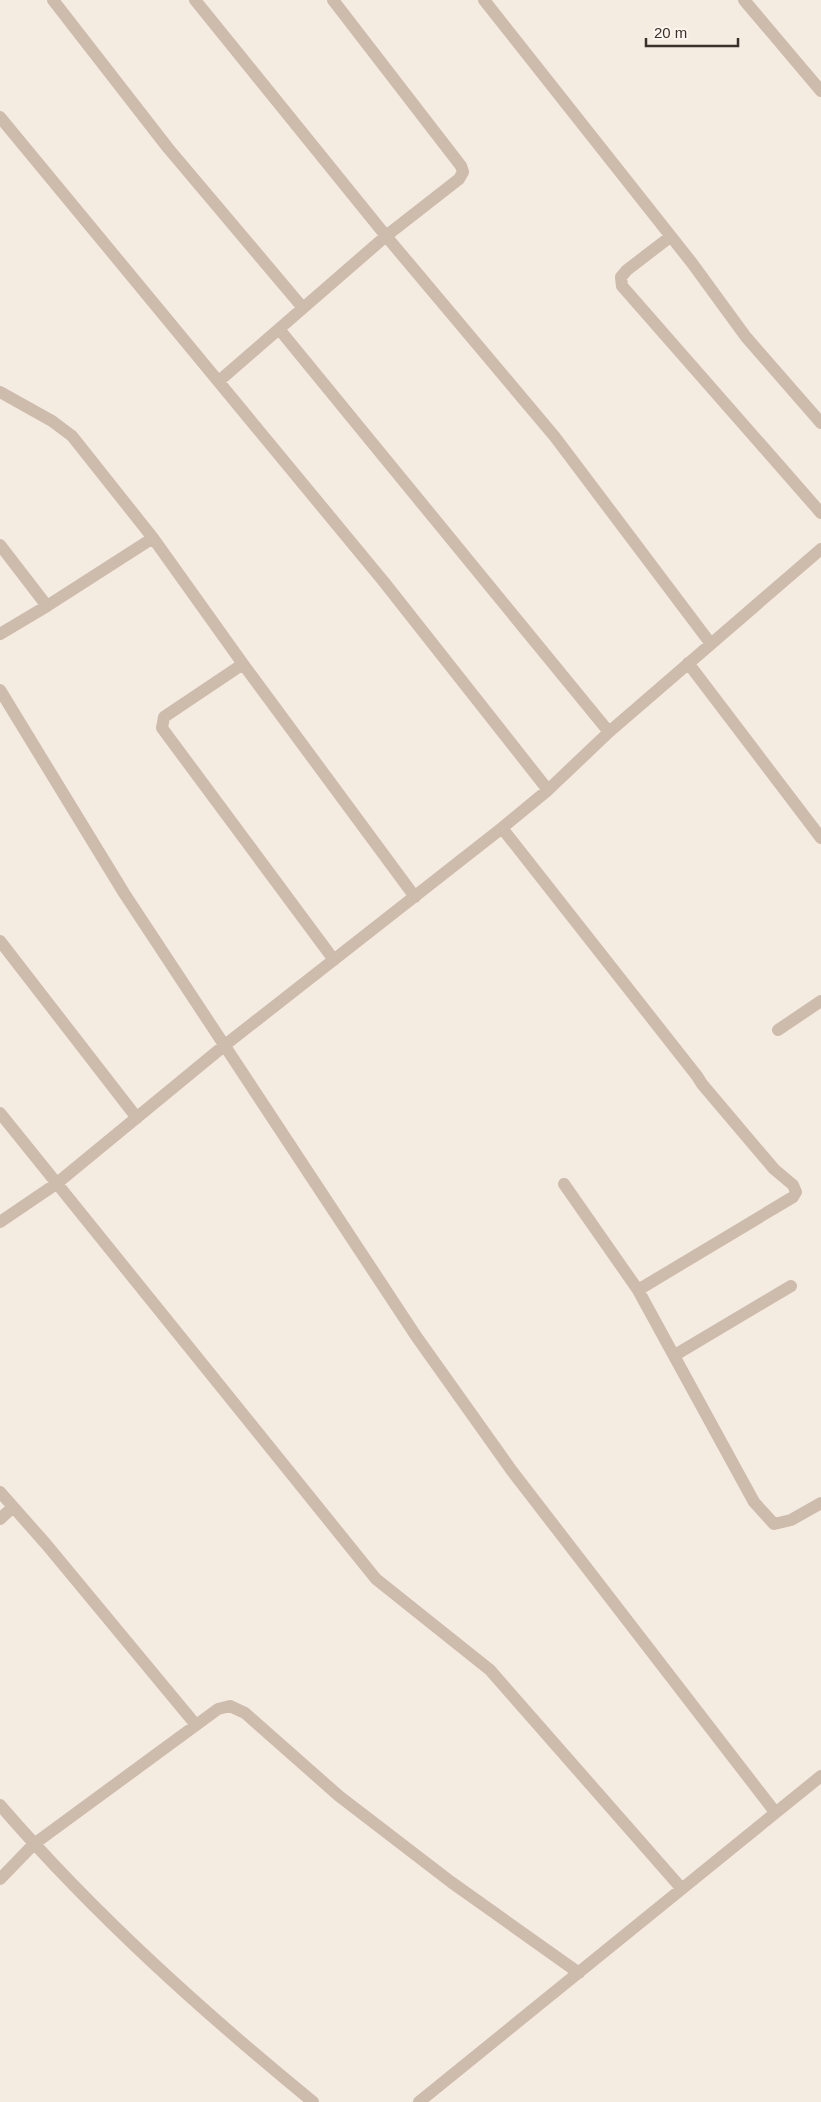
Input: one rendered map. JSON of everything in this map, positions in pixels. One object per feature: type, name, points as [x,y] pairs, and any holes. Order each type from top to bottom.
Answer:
[{"type":"street","points":[[52,0],[168,148],[303,308]]},
{"type":"street","points":[[196,0],[386,236],[555,437],[711,644]]},
{"type":"street","points":[[219,380],[386,236],[459,179],[463,172],[461,166],[333,0]]},
{"type":"street","points":[[484,0],[692,264],[746,337],[821,423]]},
{"type":"street","points":[[744,0],[821,91]]},
{"type":"street","points":[[0,117],[384,582],[548,790]]},
{"type":"street","points":[[670,236],[627,270],[621,277],[622,286],[821,513]]},
{"type":"street","points":[[279,329],[609,732]]},
{"type":"street","points":[[0,392],[52,421],[72,436],[153,538],[242,664],[415,897]]},
{"type":"street","points":[[0,634],[48,606],[153,538]]},
{"type":"street","points":[[0,546],[48,606]]},
{"type":"street","points":[[0,1222],[56,1184],[225,1045],[502,828],[548,790],[609,732],[821,549]]},
{"type":"street","points":[[688,663],[821,838]]},
{"type":"street","points":[[242,664],[164,718],[162,728],[334,960]]},
{"type":"street","points":[[0,690],[89,838],[416,1336],[512,1471],[775,1812]]},
{"type":"street","points":[[502,828],[702,1084],[774,1169],[793,1185],[796,1192],[793,1197],[638,1290]]},
{"type":"street","points":[[0,942],[136,1118]]},
{"type":"street","points":[[778,1030],[821,1001]]},
{"type":"street","points":[[0,1113],[376,1579],[490,1670],[682,1889]]},
{"type":"street","points":[[564,1184],[638,1290],[754,1502],[774,1524],[791,1520],[821,1502]]},
{"type":"street","points":[[675,1355],[791,1286]]},
{"type":"street","points":[[0,1492],[196,1725]]},
{"type":"street","points":[[0,1519],[13,1507]]},
{"type":"street","points":[[0,1880],[34,1844],[218,1709],[230,1706],[245,1713],[339,1796],[451,1882],[579,1973]]},
{"type":"street","points":[[419,2102],[821,1776]]},
{"type":"street","points":[[0,1805],[34,1844],[157,1967],[251,2051],[313,2102]]}]
